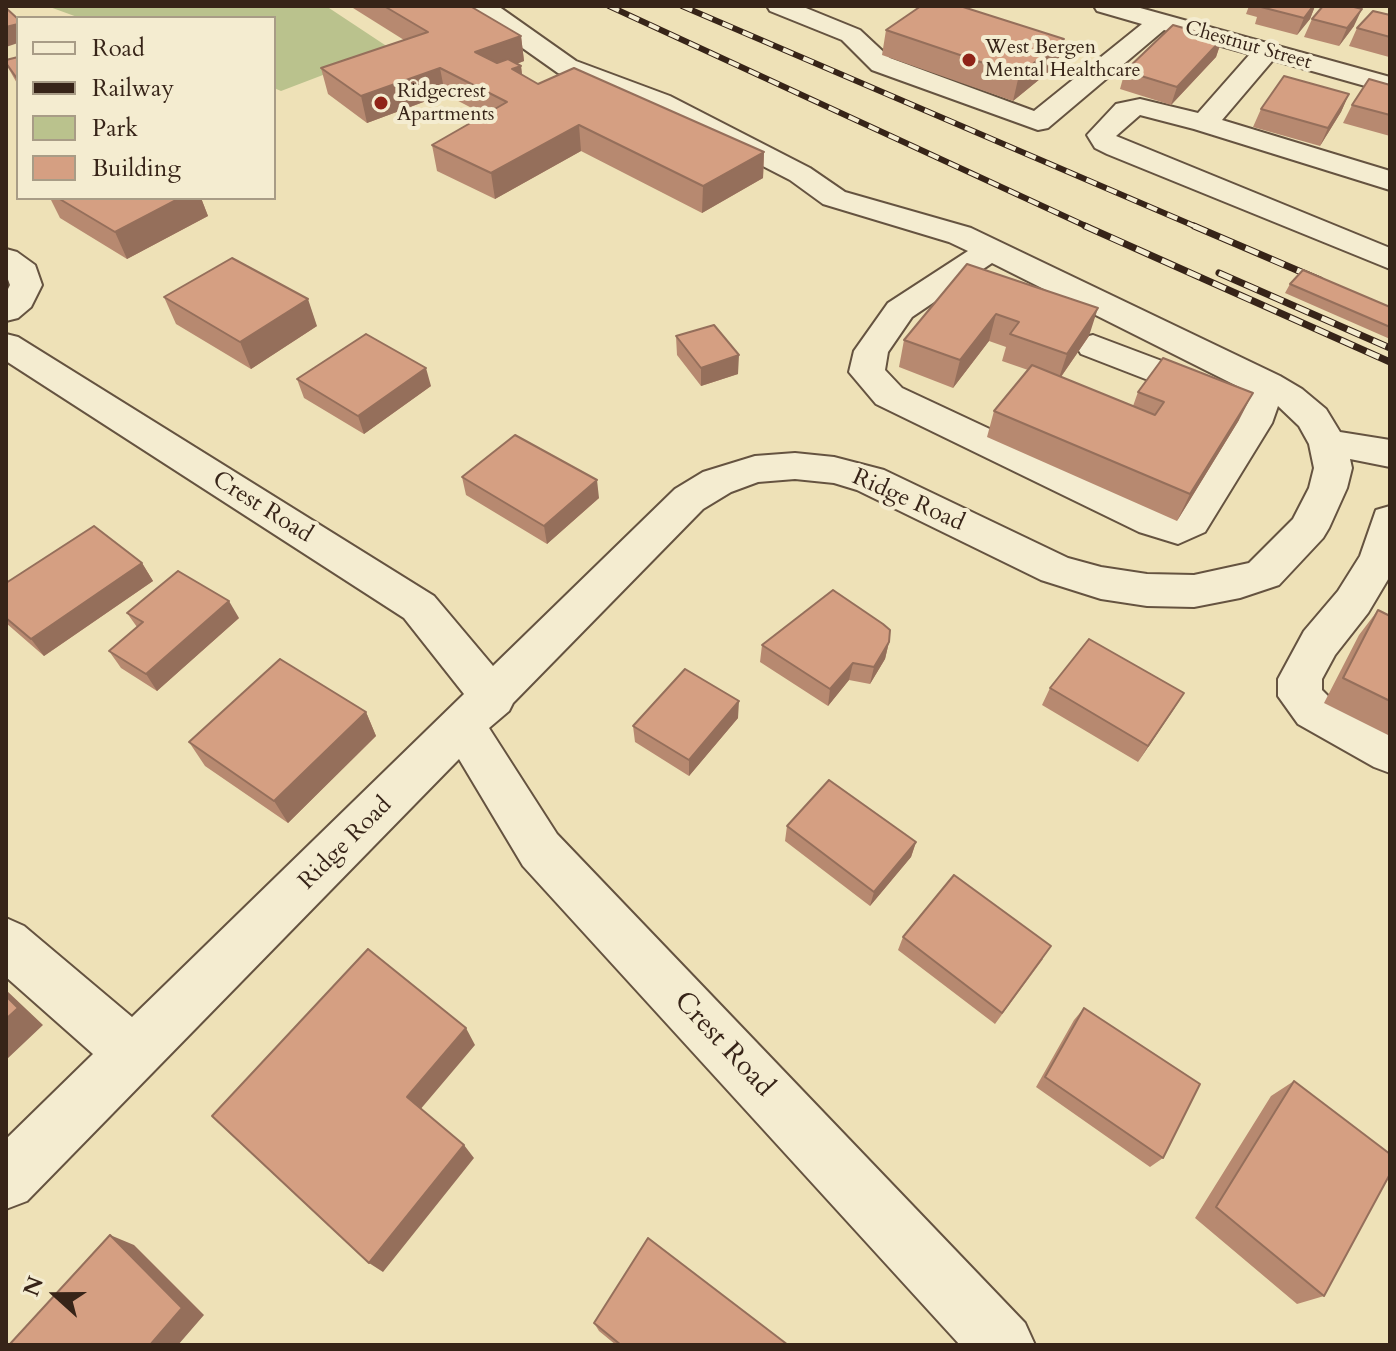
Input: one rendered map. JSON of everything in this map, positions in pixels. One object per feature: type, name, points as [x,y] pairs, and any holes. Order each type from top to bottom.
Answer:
[{"type":"street","points":[[484,6],[567,67],[660,102],[800,174],[834,198],[976,242],[1263,397]]},
{"type":"street","points":[[779,6],[851,35],[881,64],[1038,122],[1160,21]]},
{"type":"street","name":"Chestnut Street","points":[[1106,6],[1267,51],[1322,78],[1390,85]]},
{"type":"street","points":[[1197,121],[1267,51]]},
{"type":"street","points":[[1390,181],[1351,157],[1140,107],[1126,110],[1101,135],[1105,142],[1117,148],[1390,259]]},
{"type":"street","points":[[976,242],[900,310],[871,351],[867,372],[889,396],[1153,522],[1178,529],[1191,522],[1254,423],[1263,397]]},
{"type":"street","points":[[6,259],[24,272],[26,285],[19,300],[6,311]]},
{"type":"street","name":"Crest Road","points":[[6,345],[419,607],[479,712],[540,850],[1003,1345]]},
{"type":"street","points":[[1093,346],[1263,397],[1289,397],[1313,418],[1328,444],[1373,448],[1390,454]]},
{"type":"street","name":"Ridge Road","points":[[6,1180],[479,712],[689,499],[717,482],[755,469],[795,466],[834,470],[870,480],[1055,569],[1101,583],[1147,590],[1194,591],[1264,574],[1309,528],[1333,468],[1328,444]]},
{"type":"street","points":[[1390,520],[1380,558],[1353,602],[1319,643],[1300,679],[1300,696],[1314,711],[1390,753]]},
{"type":"street","points":[[6,943],[134,1054]]},
{"type":"green space","points":[[47,6],[326,6],[391,49],[281,91],[276,89],[276,16],[74,16]]},
{"type":"building","points":[[384,6],[470,6],[521,36],[475,52],[497,63],[508,59],[521,66],[512,69],[538,84],[574,68],[764,152],[703,186],[579,125],[491,173],[432,145],[507,102],[440,68],[361,96],[321,68],[428,32]]},
{"type":"building","points":[[921,6],[960,6],[1064,39],[1019,75],[886,30]]},
{"type":"building","points":[[1262,6],[1313,6],[1304,18]]},
{"type":"building","points":[[1323,6],[1362,9],[1347,28],[1312,19]]},
{"type":"building","points":[[6,8],[16,17],[16,24],[6,27]]},
{"type":"building","points":[[1373,11],[1390,15],[1390,37],[1357,28]]},
{"type":"building","points":[[1173,25],[1222,39],[1177,87],[1125,71]]},
{"type":"building","points":[[16,58],[16,77],[6,63],[6,60]]},
{"type":"building","points":[[1284,76],[1349,94],[1328,128],[1261,109]]},
{"type":"building","points":[[1369,79],[1390,85],[1390,115],[1352,105]]},
{"type":"building","points":[[61,200],[176,200],[115,232]]},
{"type":"building","points":[[232,258],[308,299],[240,342],[164,297]]},
{"type":"building","points":[[967,264],[1098,308],[1067,354],[1010,334],[1019,322],[996,314],[960,360],[904,340]]},
{"type":"building","points":[[1303,270],[1390,307],[1390,327],[1290,284]]},
{"type":"building","points":[[714,325],[739,355],[701,368],[676,336]]},
{"type":"building","points":[[366,334],[426,368],[358,416],[297,379]]},
{"type":"building","points":[[1163,358],[1253,393],[1190,494],[994,411],[1032,365],[1155,415],[1164,402],[1138,392]]},
{"type":"building","points":[[515,435],[597,480],[544,526],[462,477]]},
{"type":"building","points":[[94,526],[142,563],[31,639],[6,618],[6,583]]},
{"type":"building","points":[[178,571],[229,601],[146,674],[109,651],[143,622],[127,613]]},
{"type":"building","points":[[833,590],[890,630],[889,642],[874,667],[853,663],[830,689],[762,645]]},
{"type":"building","points":[[1378,610],[1390,616],[1390,701],[1343,678]]},
{"type":"building","points":[[1089,639],[1184,693],[1148,746],[1050,688]]},
{"type":"building","points":[[280,659],[366,712],[274,801],[189,742]]},
{"type":"building","points":[[685,669],[739,701],[689,760],[633,726]]},
{"type":"building","points":[[829,780],[916,842],[874,892],[787,826]]},
{"type":"building","points":[[954,875],[1051,946],[1002,1013],[903,937]]},
{"type":"building","points":[[368,949],[466,1028],[407,1097],[464,1145],[369,1263],[212,1116]]},
{"type":"building","points":[[6,996],[18,1008],[6,1019]]},
{"type":"building","points":[[1084,1008],[1200,1084],[1163,1158],[1045,1077]]},
{"type":"building","points":[[1294,1081],[1390,1154],[1390,1174],[1324,1296],[1216,1207]]},
{"type":"building","points":[[110,1235],[182,1308],[150,1345],[9,1345]]},
{"type":"building","points":[[648,1238],[788,1345],[621,1345],[594,1323]]},
{"type":"railway","points":[[609,6],[1090,228]]},
{"type":"railway","points":[[682,6],[1199,228]]},
{"type":"railway","points":[[1085,226],[1390,362]]},
{"type":"railway","points":[[1194,226],[1320,280]]},
{"type":"railway","points":[[1219,273],[1390,348]]},
{"type":"place","name":"West Bergen Mental Healthcare","points":[[969,60]]},
{"type":"place","name":"Ridgecrest Apartments","points":[[381,103]]}]
